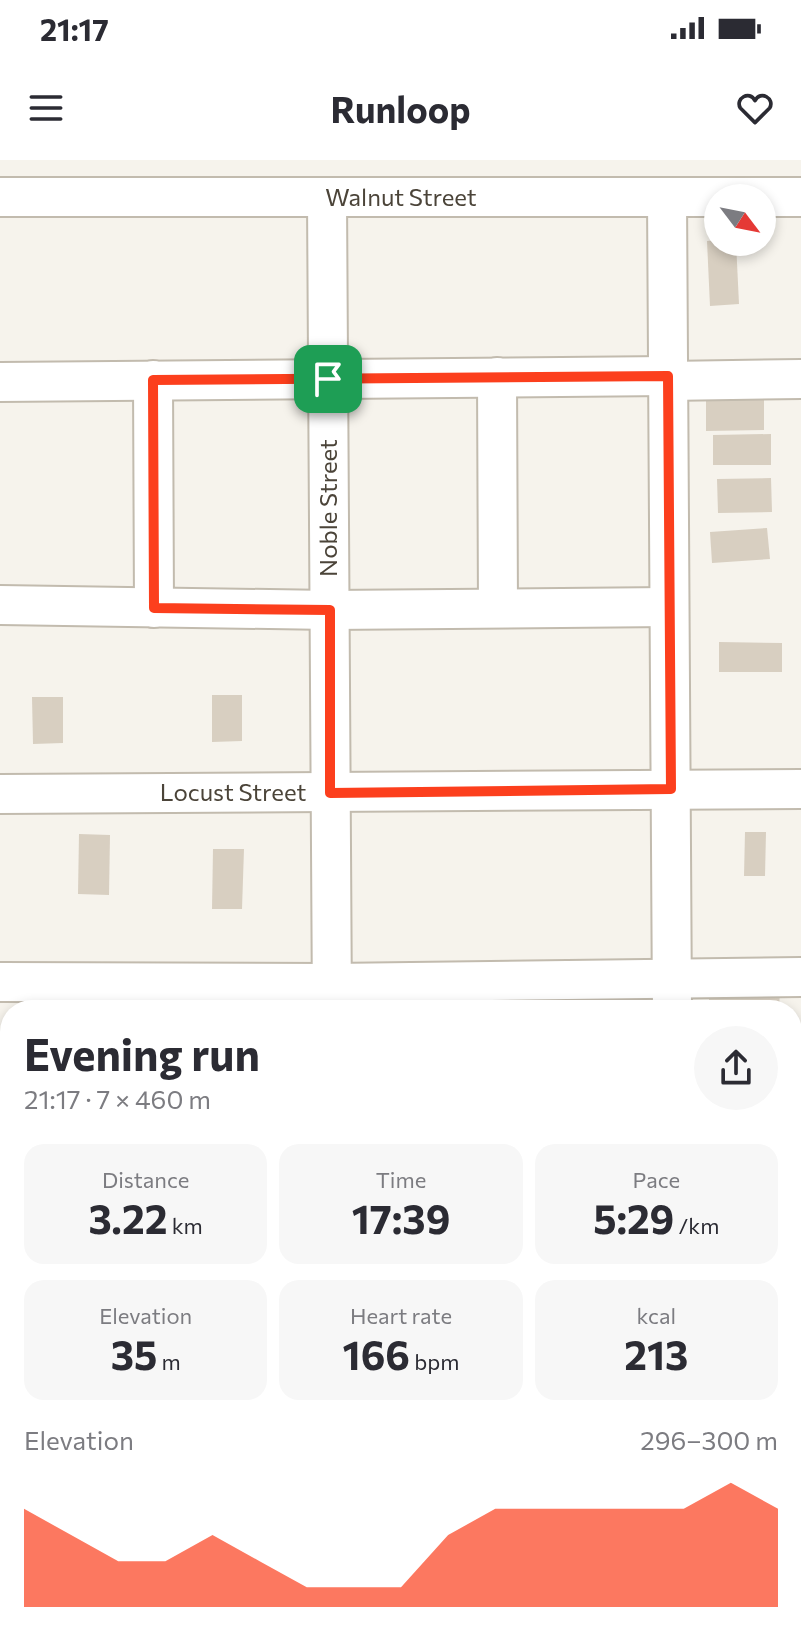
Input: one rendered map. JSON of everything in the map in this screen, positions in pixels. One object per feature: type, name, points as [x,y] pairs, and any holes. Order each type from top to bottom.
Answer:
[{"type":"street","name":"Walnut Street","points":[[0,197],[801,197]]},
{"type":"street","points":[[667,197],[672,995]]},
{"type":"street","name":"Noble Street","points":[[327,198],[332,996]]},
{"type":"street","points":[[497,377],[498,608]]},
{"type":"street","points":[[0,382],[497,377],[801,379]]},
{"type":"street","points":[[153,380],[154,608]]},
{"type":"street","points":[[0,605],[330,610],[669,607]]},
{"type":"street","name":"Locust Street","points":[[0,794],[801,789]]},
{"type":"street","points":[[0,982],[158,996],[672,995],[801,977]]},
{"type":"building","points":[[708,256],[737,256],[739,304],[710,306]]},
{"type":"building","points":[[706,400],[764,400],[764,430],[706,431]]},
{"type":"building","points":[[771,434],[771,465],[713,465],[713,435]]},
{"type":"building","points":[[771,478],[772,512],[718,513],[717,479]]},
{"type":"building","points":[[767,528],[770,559],[712,563],[710,532]]},
{"type":"building","points":[[719,642],[782,643],[782,672],[719,672]]},
{"type":"building","points":[[212,695],[242,695],[242,741],[212,742]]},
{"type":"building","points":[[32,697],[63,697],[63,743],[33,744]]},
{"type":"building","points":[[745,832],[766,832],[765,876],[744,876]]},
{"type":"building","points":[[79,834],[110,835],[109,895],[78,894]]},
{"type":"building","points":[[213,849],[244,849],[242,909],[212,909]]},
{"type":"building","points":[[422,988],[422,1000],[376,1000],[375,990]]},
{"type":"building","points":[[709,988],[780,989],[779,1000],[709,1000]]},
{"type":"building","points":[[557,992],[631,993],[631,1000],[557,1000]]},
{"type":"route","points":[[668,376],[671,789],[330,793],[330,610],[154,608],[153,380],[328,379],[668,376]]}]
